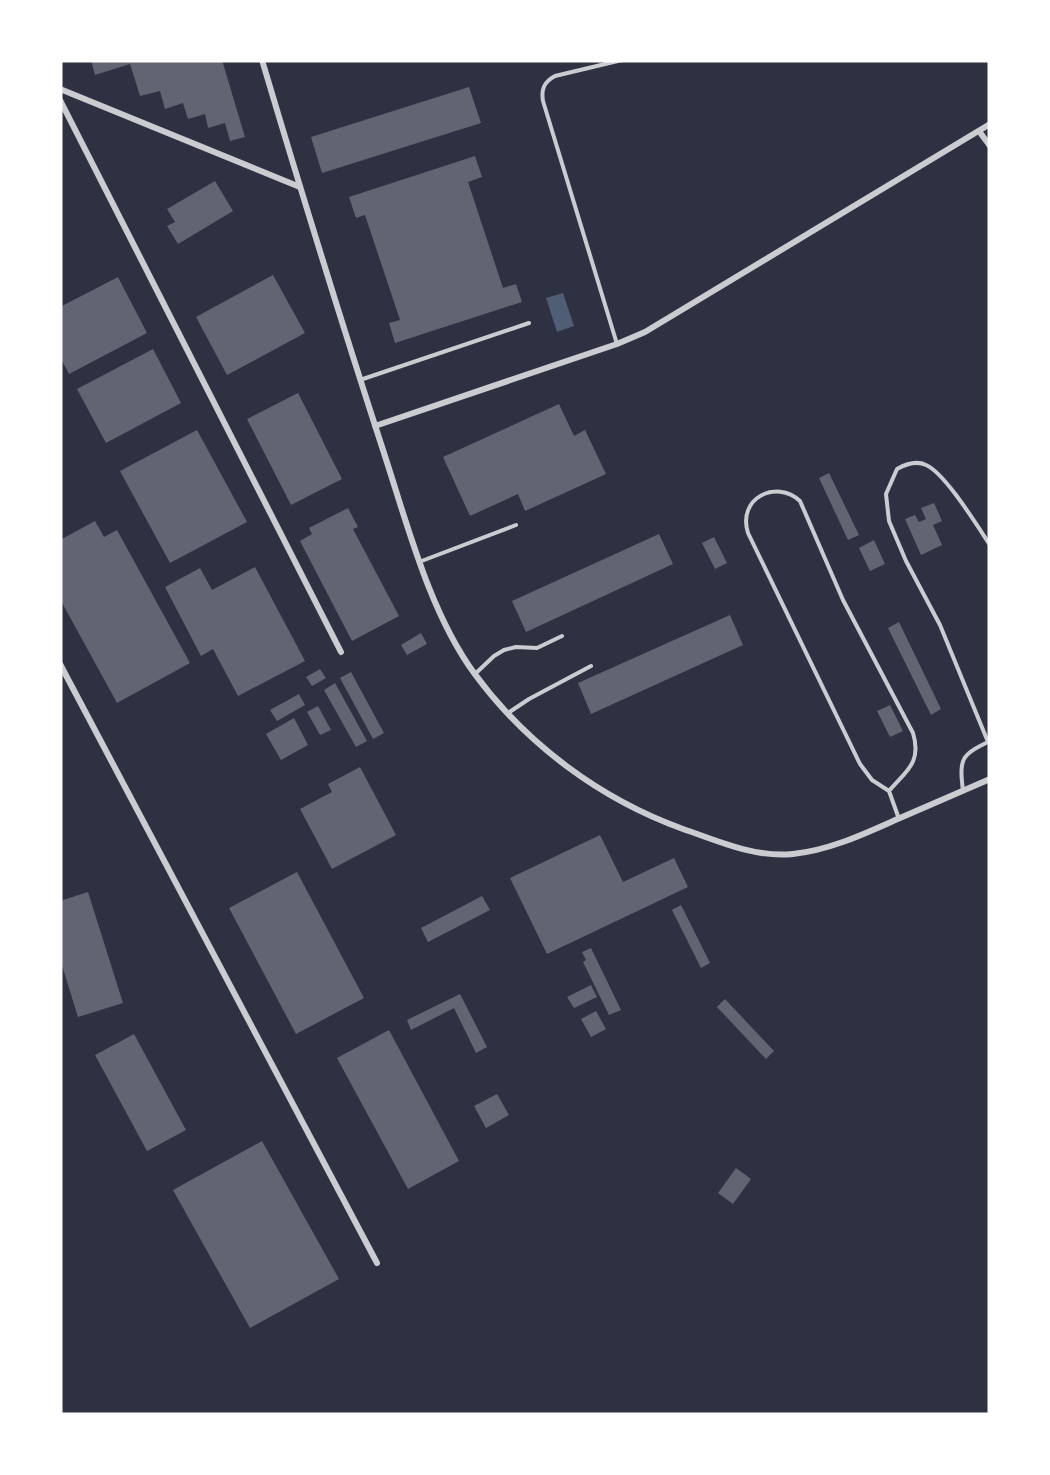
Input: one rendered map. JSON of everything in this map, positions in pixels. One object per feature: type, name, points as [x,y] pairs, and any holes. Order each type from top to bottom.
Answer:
[{"type":"street","points":[[262,60],[419,562],[475,674],[508,713],[575,773],[613,798],[647,815],[741,849],[776,854],[802,853],[846,841],[990,779]]},
{"type":"street","points":[[60,90],[300,187]]},
{"type":"street","points":[[60,100],[341,652]]},
{"type":"street","points":[[375,426],[617,344],[655,327],[990,124]]},
{"type":"street","points":[[980,130],[990,146]]},
{"type":"street","points":[[60,664],[377,1263]]},
{"type":"lane","points":[[617,344],[542,90],[555,76],[622,60]]},
{"type":"lane","points":[[360,380],[529,323]]},
{"type":"lane","points":[[963,790],[962,759],[989,741],[940,625],[889,520],[886,494],[896,469],[915,462],[932,468],[990,545]]},
{"type":"lane","points":[[889,791],[915,758],[913,733],[843,600],[800,501],[784,492],[762,496],[747,508],[744,520],[748,532],[860,764],[872,780],[889,791],[898,819]]},
{"type":"lane","points":[[419,562],[516,525]]},
{"type":"lane","points":[[475,674],[504,650],[538,648],[562,636]]},
{"type":"lane","points":[[508,713],[591,666]]},
{"type":"water","points":[[563,293],[574,326],[557,332],[546,298]]},
{"type":"building","points":[[91,60],[222,60],[245,137],[230,141],[225,123],[208,128],[205,114],[188,119],[183,103],[165,109],[160,91],[140,96],[130,64],[95,75]]},
{"type":"building","points":[[469,87],[481,123],[322,173],[311,137]]},
{"type":"building","points":[[475,156],[482,177],[468,182],[503,288],[516,284],[522,302],[395,343],[389,323],[400,320],[365,215],[356,218],[349,197]]},
{"type":"building","points":[[215,181],[233,211],[178,244],[167,226],[175,222],[167,209]]},
{"type":"building","points":[[273,275],[305,333],[227,375],[196,317]]},
{"type":"building","points":[[118,277],[147,333],[69,374],[60,357],[60,307]]},
{"type":"building","points":[[153,349],[181,403],[106,443],[77,389]]},
{"type":"building","points":[[298,393],[342,479],[291,505],[247,419]]},
{"type":"building","points":[[559,404],[574,436],[585,430],[606,474],[525,511],[518,494],[470,516],[443,457]]},
{"type":"building","points":[[197,430],[247,522],[170,563],[120,471]]},
{"type":"building","points":[[829,473],[859,535],[848,540],[819,478]]},
{"type":"building","points":[[934,503],[942,521],[933,525],[942,545],[921,555],[905,519],[915,515],[919,522],[926,519],[921,508]]},
{"type":"building","points":[[348,508],[358,527],[353,529],[399,616],[352,641],[300,541],[312,534],[309,528]]},
{"type":"building","points":[[95,521],[104,537],[117,530],[190,663],[117,703],[60,599],[60,540]]},
{"type":"building","points":[[659,534],[673,564],[526,632],[512,601]]},
{"type":"building","points":[[714,537],[727,563],[715,569],[702,543]]},
{"type":"building","points":[[874,540],[885,564],[870,571],[859,548]]},
{"type":"building","points":[[255,567],[305,661],[238,696],[213,649],[201,656],[165,587],[200,568],[212,590]]},
{"type":"building","points":[[730,615],[743,645],[591,714],[578,683]]},
{"type":"building","points":[[899,622],[941,709],[931,715],[888,628]]},
{"type":"building","points":[[421,633],[427,644],[407,655],[401,645]]},
{"type":"building","points":[[320,669],[326,678],[312,686],[306,677]]},
{"type":"building","points":[[351,672],[384,733],[373,739],[340,678]]},
{"type":"building","points":[[335,683],[367,741],[356,747],[324,690]]},
{"type":"building","points":[[299,694],[305,705],[277,721],[270,710]]},
{"type":"building","points":[[890,705],[903,731],[890,737],[877,711]]},
{"type":"building","points":[[318,706],[331,730],[320,735],[307,712]]},
{"type":"building","points":[[294,718],[308,745],[281,760],[266,734]]},
{"type":"building","points":[[360,767],[396,835],[332,869],[300,809],[332,792],[328,784]]},
{"type":"building","points":[[600,835],[623,882],[674,858],[688,887],[547,954],[510,878]]},
{"type":"building","points":[[297,872],[364,998],[296,1034],[229,908]]},
{"type":"building","points":[[88,892],[123,1003],[78,1017],[60,959],[60,901]]},
{"type":"building","points":[[482,896],[490,910],[428,942],[421,928]]},
{"type":"building","points":[[681,905],[710,963],[701,968],[672,910]]},
{"type":"building","points":[[591,948],[621,1010],[609,1015],[583,962],[586,960],[582,952]]},
{"type":"building","points":[[591,985],[597,997],[574,1008],[567,997]]},
{"type":"building","points":[[460,994],[487,1047],[476,1053],[454,1008],[411,1030],[407,1020]]},
{"type":"building","points":[[725,999],[774,1051],[766,1059],[717,1007]]},
{"type":"building","points":[[596,1011],[606,1029],[591,1037],[581,1019]]},
{"type":"building","points":[[389,1030],[459,1161],[408,1189],[337,1058]]},
{"type":"building","points":[[134,1034],[186,1130],[147,1151],[95,1055]]},
{"type":"building","points":[[497,1094],[509,1115],[486,1128],[474,1106]]},
{"type":"building","points":[[262,1141],[339,1279],[250,1328],[173,1190]]},
{"type":"building","points":[[736,1168],[751,1179],[733,1204],[718,1193]]}]
